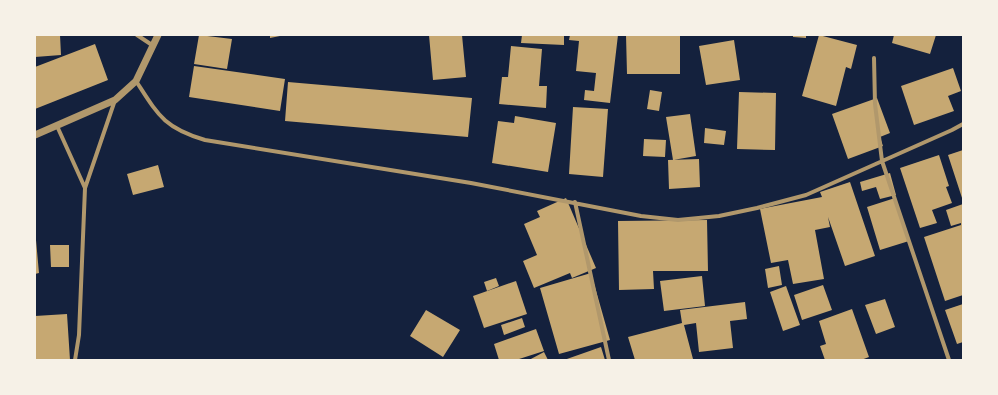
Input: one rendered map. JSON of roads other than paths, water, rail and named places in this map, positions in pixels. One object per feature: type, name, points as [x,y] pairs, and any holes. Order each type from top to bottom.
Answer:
[{"type":"street","points":[[137,35],[152,45]]},
{"type":"street","points":[[35,135],[115,100],[136,81],[158,35]]},
{"type":"street","points":[[874,58],[875,104],[882,162],[949,360]]},
{"type":"street","points":[[136,81],[158,115],[182,133],[205,140],[471,183],[641,216],[678,220],[719,216],[806,195],[882,162],[963,124]]},
{"type":"street","points":[[75,360],[79,335],[85,188],[115,100]]},
{"type":"street","points":[[57,126],[85,188]]},
{"type":"street","points":[[575,202],[609,360]]}]
